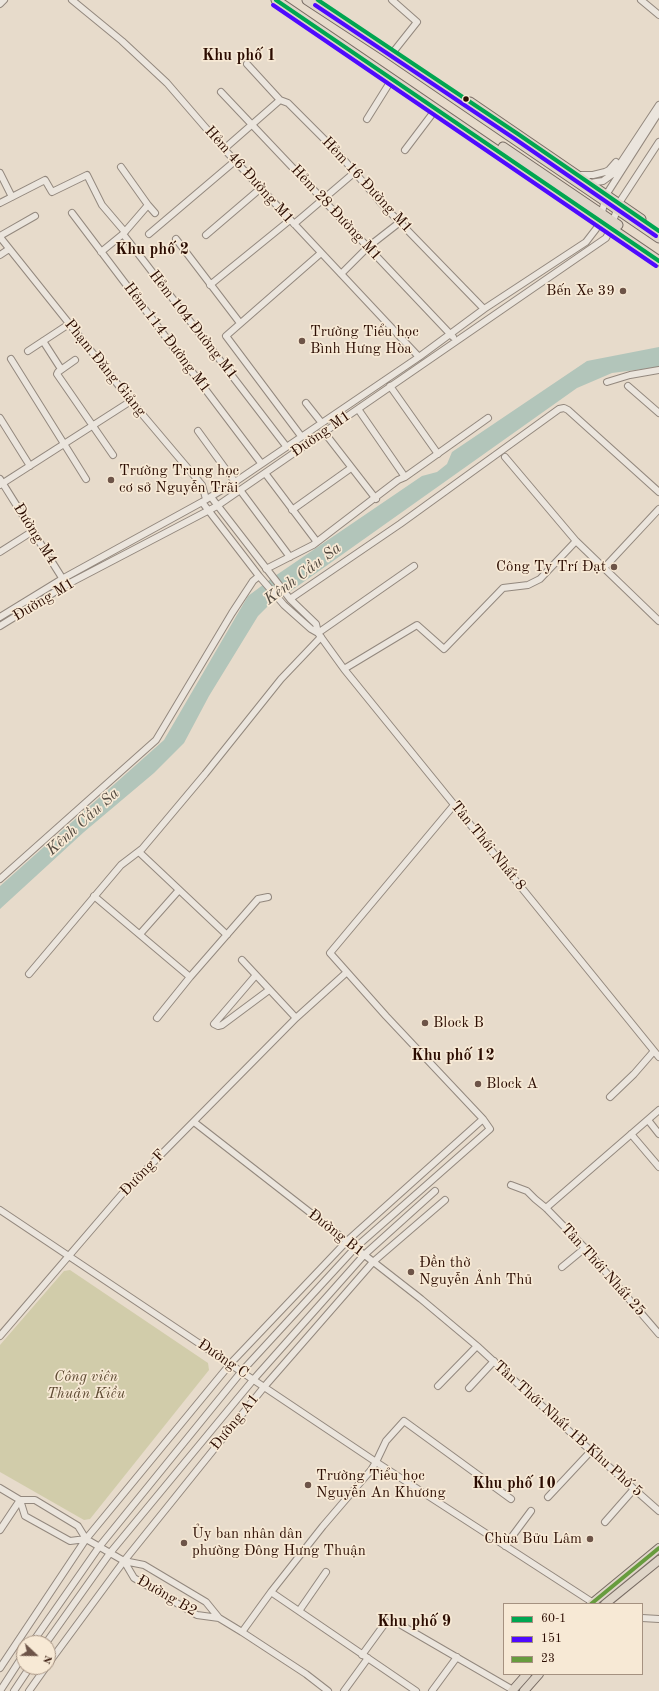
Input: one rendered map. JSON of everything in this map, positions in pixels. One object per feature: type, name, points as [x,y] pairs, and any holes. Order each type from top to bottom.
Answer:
[{"type":"highway","points":[[276,0],[436,109],[601,218],[659,253]]},
{"type":"highway","points":[[287,0],[601,218]]},
{"type":"highway","points":[[307,0],[606,198],[659,238]]},
{"type":"highway","points":[[318,0],[590,183],[606,198]]},
{"type":"highway","points":[[618,207],[659,231]]},
{"type":"highway","points":[[612,225],[659,260]]},
{"type":"main road","points":[[593,1603],[659,1548]]},
{"type":"main road","points":[[606,1603],[659,1560]]},
{"type":"main road","points":[[512,1690],[526,1675]]},
{"type":"main road","points":[[524,1691],[538,1675]]},
{"type":"street","points":[[0,4],[4,0]]},
{"type":"street","name":"Hẻm 46 Đường M1","points":[[72,0],[122,41],[167,83],[235,161],[419,357]]},
{"type":"street","points":[[392,0],[417,22],[394,51]]},
{"type":"street","points":[[641,0],[659,15]]},
{"type":"street","name":"Hẻm 16 Đường M1","points":[[247,64],[280,100],[288,103],[339,154],[381,203],[484,309]]},
{"type":"street","points":[[367,119],[392,79]]},
{"type":"street","name":"Hẻm 28 Đường M1","points":[[222,92],[457,341]]},
{"type":"street","points":[[224,149],[280,100]]},
{"type":"street","points":[[590,183],[603,181],[610,177],[659,105]]},
{"type":"street","points":[[405,150],[436,109]]},
{"type":"street","name":"Đường M1","points":[[0,618],[62,579],[235,482],[321,422],[419,357],[484,309],[586,242],[596,229],[601,218],[606,198],[659,112]]},
{"type":"street","points":[[578,175],[599,174],[610,170],[635,136],[640,134]]},
{"type":"street","name":"Đường M1","points":[[0,626],[66,585],[217,506],[606,238],[618,207],[659,142]]},
{"type":"street","points":[[149,234],[235,161]]},
{"type":"street","points":[[121,167],[155,213]]},
{"type":"street","points":[[210,285],[355,172]]},
{"type":"street","points":[[0,173],[12,197],[0,203]]},
{"type":"street","name":"Hẻm 104 Đường M1","points":[[12,197],[45,180],[52,192],[87,175],[102,205],[286,446]]},
{"type":"street","points":[[206,235],[261,188]]},
{"type":"street","points":[[101,252],[124,233],[148,205]]},
{"type":"street","name":"Hẻm 114 Đường M1","points":[[72,213],[261,464]]},
{"type":"street","points":[[0,236],[35,216]]},
{"type":"street","points":[[341,274],[368,247],[400,222]]},
{"type":"street","name":"Phạm Đăng Giảng","points":[[0,236],[131,401],[202,485],[208,511],[259,576],[284,605]]},
{"type":"street","points":[[176,239],[240,323]]},
{"type":"street","points":[[0,255],[9,249]]},
{"type":"street","points":[[301,436],[226,336],[321,253]]},
{"type":"street","points":[[28,351],[69,324]]},
{"type":"street","points":[[43,342],[61,369]]},
{"type":"street","points":[[11,359],[86,479]]},
{"type":"street","points":[[75,360],[61,369],[57,374],[113,455]]},
{"type":"street","points":[[606,382],[630,375],[659,370]]},
{"type":"street","points":[[390,386],[438,454]]},
{"type":"street","points":[[628,386],[659,413]]},
{"type":"street","points":[[1,483],[131,401]]},
{"type":"street","points":[[306,403],[321,422]]},
{"type":"street","points":[[290,599],[400,524],[560,409],[564,408],[568,410],[659,492]]},
{"type":"street","points":[[358,409],[405,477]]},
{"type":"street","points":[[0,418],[30,466]]},
{"type":"street","points":[[266,569],[317,542],[376,499],[398,480],[405,477],[488,418]]},
{"type":"street","points":[[198,431],[235,482]]},
{"type":"street","points":[[324,432],[376,499]]},
{"type":"street","points":[[505,457],[576,541],[659,621]]},
{"type":"street","points":[[292,510],[351,468]]},
{"type":"street","points":[[265,473],[317,542]]},
{"type":"street","name":"Đường M4","points":[[1,483],[66,585]]},
{"type":"street","points":[[240,490],[290,557]]},
{"type":"street","name":"Phạm Đăng Giảng","points":[[206,499],[217,506],[290,599]]},
{"type":"street","points":[[604,568],[659,509]]},
{"type":"street","points":[[0,552],[32,532]]},
{"type":"street","points":[[344,669],[417,625],[444,649],[503,588],[528,585],[540,579],[576,541]]},
{"type":"street","points":[[29,974],[121,865],[139,852],[205,774],[281,679],[320,635],[414,566]]},
{"type":"street","points":[[0,879],[156,740],[232,613],[253,581],[259,576]]},
{"type":"street","name":"Tân Thới Nhất 8","points":[[290,599],[316,624],[320,635],[344,669],[659,1057]]},
{"type":"street","name":"Tân Thới Nhất 8","points":[[284,605],[311,630],[320,635]]},
{"type":"street","points":[[0,1668],[86,1539],[231,1363],[346,1241],[483,1119],[330,953],[454,805]]},
{"type":"street","points":[[139,852],[227,935]]},
{"type":"street","points":[[140,934],[179,890]]},
{"type":"street","points":[[94,896],[190,977]]},
{"type":"street","points":[[157,1018],[190,977],[258,899],[268,897]]},
{"type":"street","points":[[242,960],[296,1018]]},
{"type":"street","name":"Đường F","points":[[0,1336],[122,1194],[296,1018],[347,972]]},
{"type":"street","points":[[256,976],[214,1024],[218,1026],[222,1025],[269,990]]},
{"type":"street","points":[[610,1097],[634,1074],[654,1051]]},
{"type":"street","points":[[546,1208],[659,1110]]},
{"type":"street","name":"Đường A1","points":[[38,1635],[99,1547],[242,1371],[355,1248],[490,1129],[483,1119]]},
{"type":"street","points":[[648,1120],[659,1134]]},
{"type":"street","name":"Đường B1","points":[[194,1122],[421,1299],[477,1346]]},
{"type":"street","points":[[631,1134],[659,1167]]},
{"type":"street","name":"Tân Thới Nhất 25","points":[[512,1185],[527,1191],[546,1208],[585,1248],[659,1334]]},
{"type":"street","name":"Đường A1","points":[[52,1635],[110,1553],[253,1380],[364,1255],[435,1191]]},
{"type":"street","name":"Đường A1","points":[[56,1653],[124,1561],[264,1387],[373,1262],[445,1200]]},
{"type":"street","name":"Đường C","points":[[0,1210],[231,1363],[253,1380],[376,1462],[593,1603]]},
{"type":"street","points":[[562,1267],[585,1248]]},
{"type":"street","points":[[438,1386],[477,1346]]},
{"type":"street","name":"Tân Thới Nhất 1B Khu Phố 5","points":[[477,1346],[659,1512]]},
{"type":"street","points":[[469,1388],[494,1361]]},
{"type":"street","points":[[242,1632],[271,1592],[376,1462],[386,1441],[404,1421],[511,1499]]},
{"type":"street","points":[[548,1497],[591,1451]]},
{"type":"street","name":"Đường B2","points":[[0,1488],[20,1500],[35,1500],[78,1526],[86,1539],[99,1547],[124,1561],[144,1565],[206,1602],[219,1618],[306,1674],[328,1691]]},
{"type":"street","points":[[605,1522],[634,1490]]},
{"type":"street","points":[[0,1530],[20,1500]]},
{"type":"street","name":"Đường B2","points":[[20,1500],[25,1516],[70,1540],[86,1539]]},
{"type":"street","points":[[504,1546],[531,1511]]},
{"type":"street","name":"Đường B2","points":[[124,1561],[134,1578],[197,1615],[219,1618]]},
{"type":"street","points":[[299,1611],[326,1572]]},
{"type":"street","points":[[271,1592],[416,1691]]},
{"type":"street","points":[[643,1618],[659,1619]]},
{"type":"street","points":[[362,1655],[386,1622]]},
{"type":"street","points":[[401,1625],[512,1690]]},
{"type":"street","points":[[344,1691],[368,1658]]},
{"type":"street","points":[[432,1691],[457,1658]]},
{"type":"street","points":[[0,1691],[16,1666]]},
{"type":"street","points":[[14,1691],[25,1675]]},
{"type":"street","points":[[29,1691],[40,1675]]},
{"type":"green space","name":"Công viên Thuận Kiều","points":[[70,1270],[208,1363],[209,1370],[90,1519],[84,1520],[0,1472],[0,1345],[64,1271]]},
{"type":"water","name":"Kênh Cầu Sa","points":[[659,347],[659,367],[612,373],[577,388],[288,593],[270,604],[258,616],[209,696],[184,743],[154,773],[84,832],[0,909],[0,886],[164,740],[248,596],[422,476],[437,472],[447,464],[452,452],[587,361]]},
{"type":"transit line","name":"60-1","points":[[276,0],[659,261]]},
{"type":"transit line","name":"60-1","points":[[318,0],[518,134],[659,231]]},
{"type":"transit line","name":"151","points":[[273,5],[656,266]]},
{"type":"transit line","name":"151","points":[[315,5],[515,139],[656,236]]},
{"type":"transit line","name":"23","points":[[592,1603],[659,1548]]},
{"type":"place","name":"Bến Xe 39","points":[[623,291]]},
{"type":"place","name":"Trường Tiểu học Bình Hưng Hòa","points":[[302,341]]},
{"type":"place","name":"Trường Trung học cơ sở Nguyễn Trãi","points":[[111,480]]},
{"type":"place","name":"Công Ty Trí Đạt","points":[[614,567]]},
{"type":"place","name":"Block B","points":[[425,1023]]},
{"type":"place","name":"Block A","points":[[478,1084]]},
{"type":"place","name":"Đền thờ Nguyễn Ảnh Thủ","points":[[411,1272]]},
{"type":"place","name":"Trường Tiểu học Nguyễn An Khương","points":[[308,1485]]},
{"type":"place","name":"Chùa Bửu Lâm","points":[[590,1539]]},
{"type":"place","name":"Ủy ban nhân dân phường Đông Hưng Thuận","points":[[184,1543]]},
{"type":"district","name":"Khu phố 1","points":[[239,56]]},
{"type":"district","name":"Khu phố 2","points":[[152,250]]},
{"type":"district","name":"Khu phố 12","points":[[453,1056]]},
{"type":"district","name":"Khu phố 10","points":[[514,1484]]},
{"type":"district","name":"Khu phố 9","points":[[414,1622]]}]
